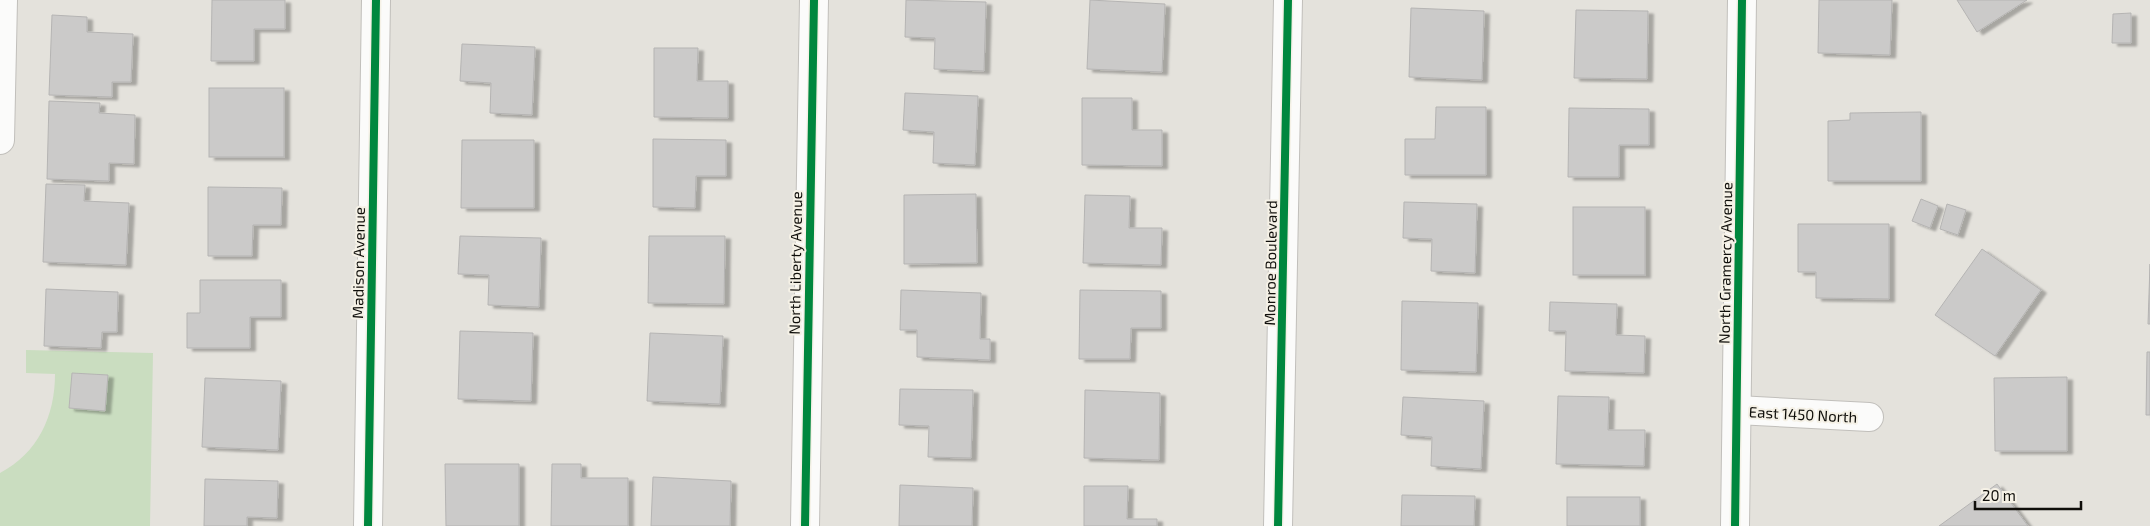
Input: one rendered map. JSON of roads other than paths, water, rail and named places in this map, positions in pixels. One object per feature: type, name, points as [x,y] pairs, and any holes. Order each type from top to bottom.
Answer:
[{"type":"street","points":[[0,140],[3,0]]},
{"type":"street","name":"Madison Avenue","points":[[368,526],[376,0]]},
{"type":"street","name":"North Liberty Avenue","points":[[804,526],[814,0]]},
{"type":"street","name":"Monroe Boulevard","points":[[1278,526],[1288,0]]},
{"type":"street","name":"North Gramercy Avenue","points":[[1735,526],[1742,0]]},
{"type":"street","name":"East 1450 North","points":[[1737,410],[1869,417]]}]
